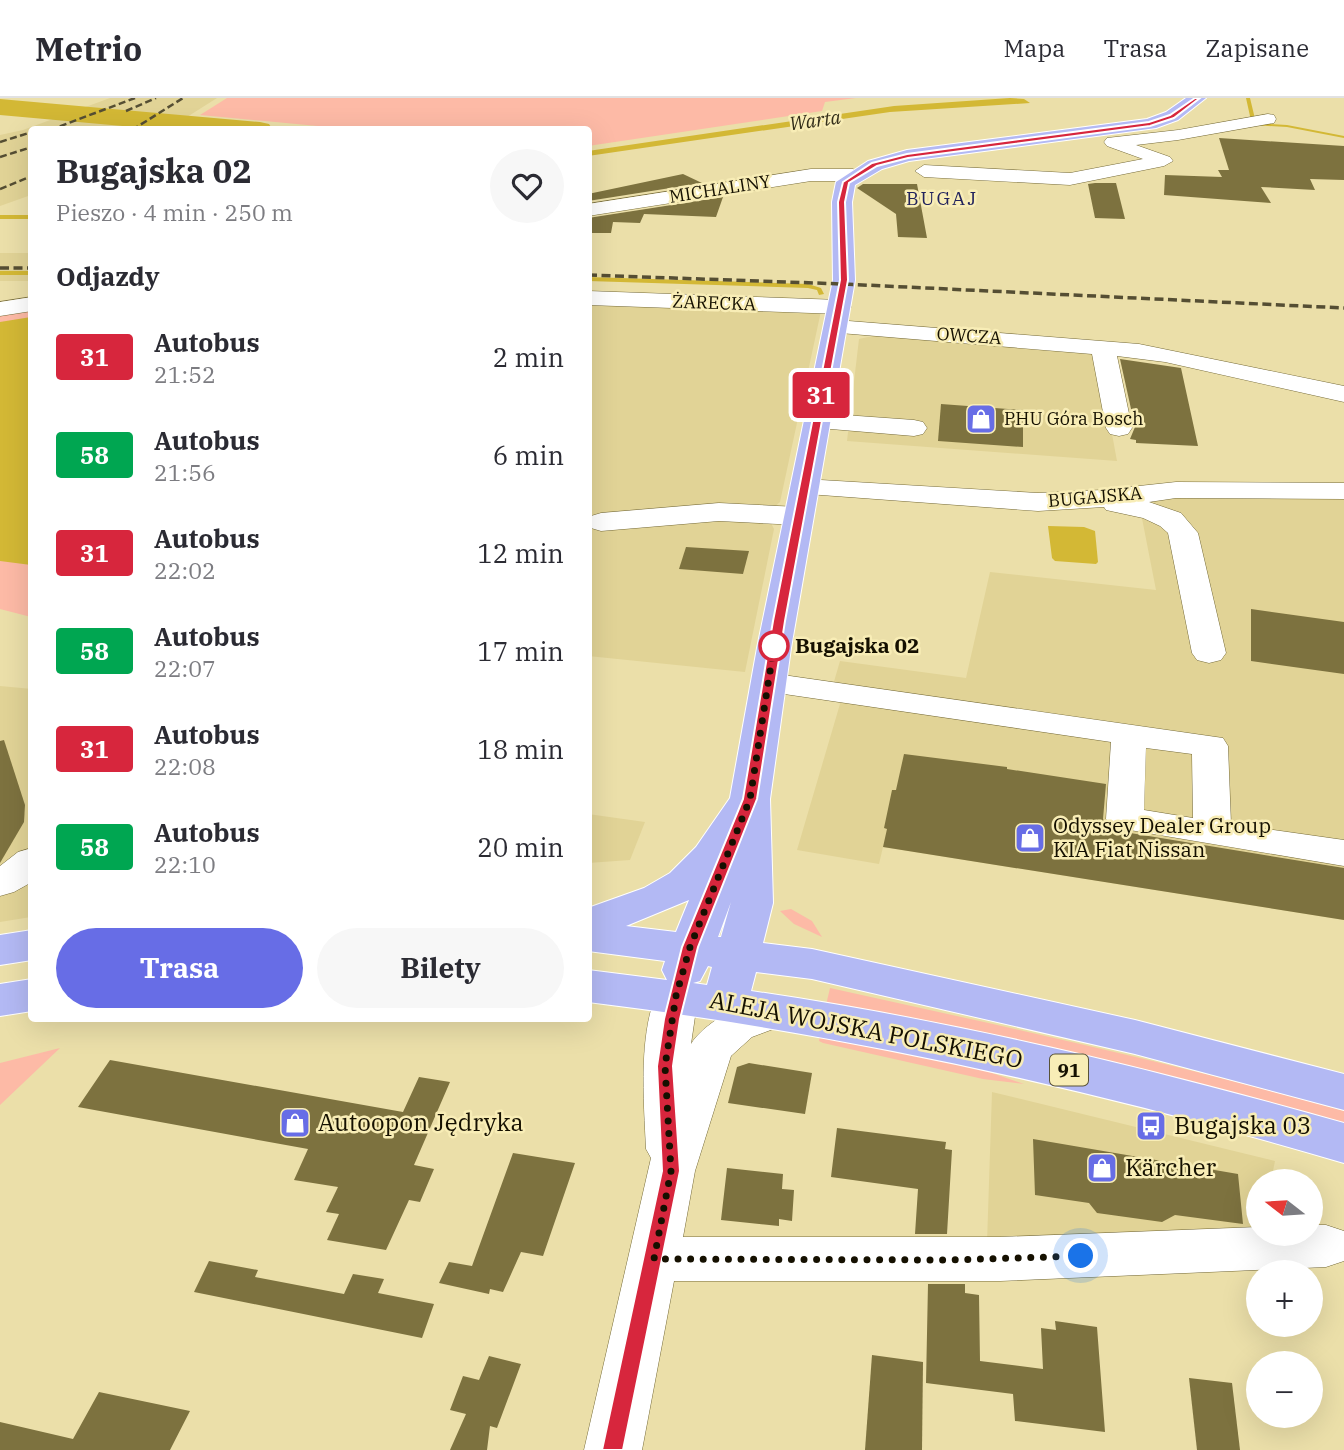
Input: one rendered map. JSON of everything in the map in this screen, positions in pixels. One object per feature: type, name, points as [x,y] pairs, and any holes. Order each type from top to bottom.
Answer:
[{"type":"main road","points":[[725,1003],[752,903],[750,799],[816,421],[838,317],[845,261],[843,189],[853,175],[875,165],[907,156],[1089,133],[1160,121],[1183,110],[1196,99]]},
{"type":"main road","points":[[592,922],[648,901],[687,881],[710,855],[750,799]]},
{"type":"main road","points":[[676,996],[690,947],[750,799]]},
{"type":"main road","name":"91","points":[[592,936],[812,964],[1036,1014],[1344,1092]]},
{"type":"main road","points":[[0,950],[28,946]]},
{"type":"main road","name":"ALEJA WOJSKA POLSKIEGO","points":[[592,986],[725,1003],[888,1030],[1020,1058],[1202,1102],[1344,1143]]},
{"type":"main road","points":[[0,1000],[28,996]]},
{"type":"street","points":[[1113,142],[1178,135],[1268,119]]},
{"type":"street","points":[[924,171],[1070,179],[1164,161],[1089,133]]},
{"type":"street","name":"MICHALINY","points":[[592,209],[811,175],[853,175]]},
{"type":"street","name":"ŻARECKA","points":[[592,298],[838,317]]},
{"type":"street","points":[[0,309],[28,305]]},
{"type":"street","name":"OWCZA","points":[[838,317],[1175,356],[1282,383],[1344,394]]},
{"type":"street","points":[[1103,348],[1119,428]]},
{"type":"street","points":[[816,421],[914,428]]},
{"type":"street","name":"BUGAJSKA","points":[[804,487],[1038,502],[1102,499],[1176,490],[1344,491]]},
{"type":"street","points":[[1102,499],[1155,513],[1178,525],[1183,533],[1209,653]]},
{"type":"street","points":[[601,522],[712,512],[799,516]]},
{"type":"street","points":[[769,683],[1210,747],[1212,833]]},
{"type":"street","points":[[1129,735],[1125,819],[1344,853]]},
{"type":"street","points":[[0,883],[28,864]]},
{"type":"street","points":[[671,1171],[665,1066],[676,996]]},
{"type":"street","points":[[613,1450],[671,1171],[711,1048],[736,1026],[776,1012]]},
{"type":"street","points":[[654,1259],[1000,1259],[1325,1246]]},
{"type":"shaded area","points":[[110,98],[217,98],[173,126],[34,126]]},
{"type":"shaded area","points":[[227,98],[856,98],[825,102],[822,111],[592,145],[592,126],[317,126],[200,115]]},
{"type":"shaded area","points":[[28,128],[28,196],[0,206],[0,135]]},
{"type":"shaded area","points":[[0,253],[28,253],[28,281],[0,281]]},
{"type":"shaded area","points":[[592,303],[821,311],[780,502],[773,508],[770,521],[774,529],[745,672],[592,656]]},
{"type":"shaded area","points":[[28,306],[28,616],[0,609],[0,310]]},
{"type":"shaded area","points":[[886,333],[1097,353],[1117,461],[847,441],[859,339]]},
{"type":"shaded area","points":[[1154,497],[1344,499],[1344,920],[883,847],[879,864],[797,850],[845,687],[833,685],[840,661],[966,678],[990,572],[1156,590],[1139,503]]},
{"type":"shaded area","points":[[0,686],[28,689],[28,917],[0,922]]},
{"type":"shaded area","points":[[592,815],[645,822],[630,860],[592,863]]},
{"type":"shaded area","points":[[791,909],[812,921],[822,937],[794,924],[780,911]]},
{"type":"shaded area","points":[[830,988],[1088,1046],[1280,1093],[1344,1111],[1344,1128],[826,1005]]},
{"type":"shaded area","points":[[820,1035],[963,1063],[1024,1084],[983,1079],[823,1043],[819,1041]]},
{"type":"shaded area","points":[[60,1048],[0,1105],[0,1063]]},
{"type":"shaded area","points":[[992,1092],[1275,1161],[1273,1169],[1246,1169],[1246,1235],[987,1243]]},
{"type":"water","points":[[1010,98],[1024,99],[1030,103],[890,112],[592,155],[592,150],[894,106]]},
{"type":"water","points":[[166,119],[250,126],[178,126],[157,124]]},
{"type":"water","points":[[28,318],[28,565],[0,561],[0,322]]},
{"type":"water","points":[[1048,526],[1084,527],[1095,531],[1098,562],[1055,561],[1052,558]]},
{"type":"building","points":[[1219,138],[1344,146],[1344,180],[1310,179],[1315,190],[1261,187],[1271,203],[1164,195],[1165,175],[1222,177],[1218,170],[1229,170]]},
{"type":"building","points":[[683,174],[702,183],[592,200],[592,193]]},
{"type":"building","points":[[1116,183],[1125,219],[1095,218],[1088,184]]},
{"type":"building","points":[[863,184],[917,184],[927,238],[898,237],[896,214],[857,188]]},
{"type":"building","points":[[723,197],[716,217],[644,214],[640,223],[613,222],[611,233],[592,233],[592,217]]},
{"type":"building","points":[[1120,359],[1181,368],[1198,446],[1136,443],[1136,440],[1130,439],[1135,427]]},
{"type":"building","name":"PHU Góra Bosch","points":[[941,404],[1023,410],[1023,447],[938,441]]},
{"type":"building","points":[[686,547],[749,551],[743,574],[679,569]]},
{"type":"building","points":[[1251,609],[1344,622],[1344,674],[1251,661]]},
{"type":"building","points":[[4,740],[25,805],[24,822],[0,863],[0,741]]},
{"type":"building","name":"Odyssey Dealer Group KIA Fiat Nissan","points":[[904,754],[1007,767],[1106,784],[1103,819],[1112,830],[1344,868],[1344,920],[883,847],[892,790],[896,790]]},
{"type":"building","points":[[110,1060],[403,1112],[419,1077],[450,1082],[414,1165],[434,1169],[420,1202],[409,1200],[386,1250],[327,1240],[339,1214],[326,1212],[338,1187],[294,1180],[308,1149],[78,1107]]},
{"type":"building","points":[[749,1063],[812,1073],[805,1114],[728,1103],[737,1067]]},
{"type":"building","points":[[837,1128],[946,1142],[945,1149],[952,1150],[947,1234],[915,1234],[918,1189],[831,1177]]},
{"type":"building","points":[[1033,1139],[1238,1174],[1243,1224],[1175,1215],[1162,1222],[1097,1213],[1089,1203],[1035,1195]]},
{"type":"building","points":[[513,1153],[575,1163],[543,1256],[521,1252],[503,1292],[490,1289],[489,1294],[439,1283],[449,1262],[472,1266]]},
{"type":"building","points":[[727,1168],[783,1174],[782,1189],[794,1190],[792,1221],[779,1219],[779,1226],[721,1220]]},
{"type":"building","points":[[209,1261],[258,1270],[255,1277],[344,1294],[353,1274],[384,1279],[378,1293],[434,1304],[422,1338],[194,1292]]},
{"type":"building","points":[[928,1284],[965,1284],[965,1293],[979,1295],[980,1361],[1043,1369],[1041,1328],[1056,1330],[1055,1321],[1097,1327],[1105,1432],[1015,1421],[1013,1394],[926,1383]]},
{"type":"building","points":[[872,1355],[923,1362],[922,1450],[865,1450]]},
{"type":"building","points":[[489,1356],[521,1364],[497,1428],[490,1426],[487,1450],[450,1450],[466,1414],[450,1410],[463,1376],[479,1380]]},
{"type":"building","points":[[1189,1378],[1232,1383],[1240,1450],[1197,1450]]},
{"type":"building","points":[[99,1392],[190,1411],[170,1450],[0,1450],[0,1422],[73,1439]]},
{"type":"waterway","points":[[1248,98],[1254,124],[1287,126],[1344,137]]},
{"type":"waterway","name":"Warta","points":[[0,107],[215,126]]},
{"type":"waterway","points":[[0,217],[28,217]]},
{"type":"waterway","points":[[0,273],[28,273]]},
{"type":"waterway","points":[[592,279],[808,286],[819,289],[821,294]]},
{"type":"railway","points":[[61,126],[135,98]]},
{"type":"railway","points":[[126,111],[156,98]]},
{"type":"railway","points":[[138,126],[183,98]]},
{"type":"railway","points":[[0,142],[28,133]]},
{"type":"railway","points":[[0,157],[28,148]]},
{"type":"railway","points":[[0,189],[28,178]]},
{"type":"railway","points":[[0,268],[28,268]]},
{"type":"railway","points":[[592,275],[843,284],[1344,308]]},
{"type":"bus line","name":"31","points":[[613,1450],[671,1171],[665,1066],[676,996],[690,947],[750,799],[774,648],[822,387],[840,307],[845,261],[842,202],[846,182],[853,175],[875,165],[907,156],[1150,124],[1183,110],[1197,98]]},
{"type":"place","name":"PHU Góra Bosch","points":[[981,419]]},
{"type":"place","name":"Bugajska 02","points":[[774,646]]},
{"type":"place","name":"Odyssey Dealer Group KIA Fiat Nissan","points":[[1030,838]]},
{"type":"place","name":"Autoopon Jędryka","points":[[295,1123]]},
{"type":"place","name":"Bugajska 03","points":[[1151,1126]]},
{"type":"place","name":"Kärcher","points":[[1102,1168]]},
{"type":"district","name":"BUGAJ","points":[[942,198]]},
{"type":"route","points":[[774,646],[750,799],[690,947],[676,996],[665,1066],[671,1171],[654,1259],[948,1260],[1081,1256]]}]
